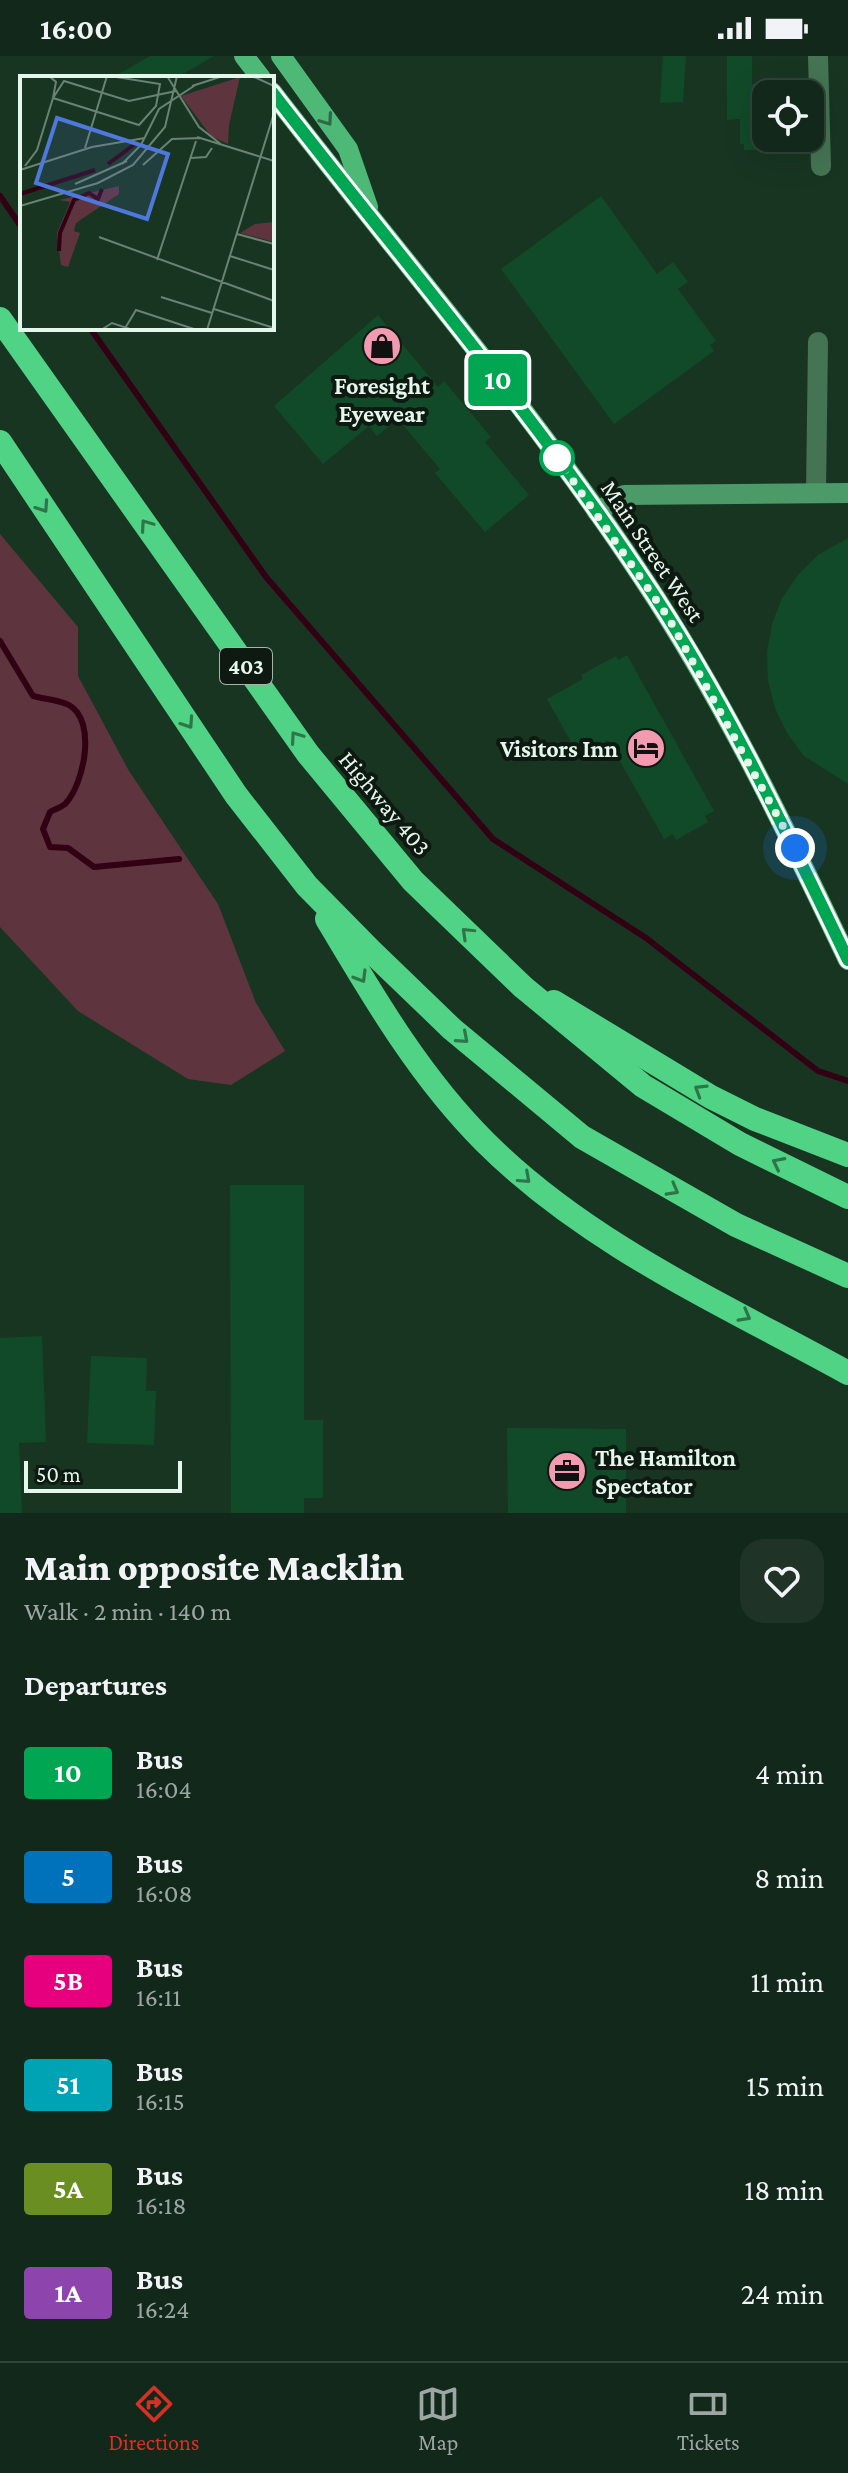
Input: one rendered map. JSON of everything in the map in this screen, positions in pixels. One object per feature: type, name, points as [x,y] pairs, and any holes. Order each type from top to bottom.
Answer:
[{"type":"highway","name":"Highway 403","points":[[0,319],[308,754],[413,881],[523,987],[643,1086],[740,1144],[848,1197]]},
{"type":"highway","points":[[0,442],[236,795],[307,886],[385,1017],[432,1081],[494,1150],[545,1195],[610,1242],[848,1373]]},
{"type":"highway","points":[[307,886],[452,1029],[582,1137],[736,1225],[848,1276]]},
{"type":"highway","points":[[523,987],[578,1014],[711,1097],[755,1119],[848,1155]]},
{"type":"main road","points":[[244,56],[259,76]]},
{"type":"main road","points":[[281,56],[348,149],[373,223]]},
{"type":"main road","name":"Main Street West","points":[[274,95],[597,512],[689,652],[781,820],[848,960]]},
{"type":"street","points":[[818,56],[821,166]]},
{"type":"street","points":[[816,493],[818,342]]},
{"type":"street","points":[[597,512],[624,495],[848,493]]},
{"type":"shaded area","points":[[0,534],[78,627],[78,676],[129,771],[218,904],[256,1003],[285,1051],[231,1085],[188,1079],[78,1011],[0,927]]},
{"type":"building","points":[[150,56],[214,56],[179,76],[115,76]]},
{"type":"building","points":[[663,56],[686,56],[683,102],[660,103]]},
{"type":"building","points":[[727,56],[752,56],[752,150],[744,150],[744,144],[740,144],[740,119],[727,120]]},
{"type":"building","points":[[601,196],[657,274],[673,262],[688,282],[678,289],[716,341],[710,345],[714,351],[614,424],[501,269]]},
{"type":"building","points":[[378,315],[438,387],[444,381],[491,437],[485,442],[529,495],[485,532],[435,473],[440,469],[398,419],[377,436],[369,426],[323,464],[274,406]]},
{"type":"building","points":[[848,538],[848,784],[804,756],[787,733],[775,708],[768,681],[767,652],[772,624],[782,598],[798,575],[818,555]]},
{"type":"building","name":"Visitors Inn","points":[[627,655],[714,811],[705,816],[708,822],[676,840],[673,834],[664,839],[608,740],[579,756],[547,699],[583,679],[581,675],[616,656],[618,660]]},
{"type":"building","points":[[230,1185],[304,1185],[304,1420],[323,1420],[323,1498],[304,1498],[304,1513],[231,1513]]},
{"type":"building","points":[[42,1336],[46,1442],[19,1443],[22,1513],[0,1513],[0,1338]]},
{"type":"building","points":[[91,1356],[147,1358],[146,1391],[156,1391],[154,1445],[87,1443]]},
{"type":"building","name":"The Hamilton Spectator","points":[[507,1428],[626,1429],[626,1513],[508,1513]]},
{"type":"waterway","points":[[0,196],[20,225]]},
{"type":"waterway","points":[[91,330],[266,577],[493,839],[646,938],[818,1071],[848,1081]]},
{"type":"waterway","points":[[0,641],[33,696],[69,705],[78,713],[83,724],[85,752],[78,782],[66,803],[50,812],[43,829],[50,847],[68,848],[94,867],[179,859]]},
{"type":"bus line","name":"10","points":[[274,95],[484,361],[644,579],[689,652],[781,820],[848,960]]},
{"type":"place","name":"Foresight Eyewear","points":[[382,346]]},
{"type":"place","name":"Visitors Inn","points":[[646,748]]},
{"type":"place","name":"The Hamilton Spectator","points":[[567,1471]]},
{"type":"route","points":[[557,458],[668,617],[795,848]]}]
